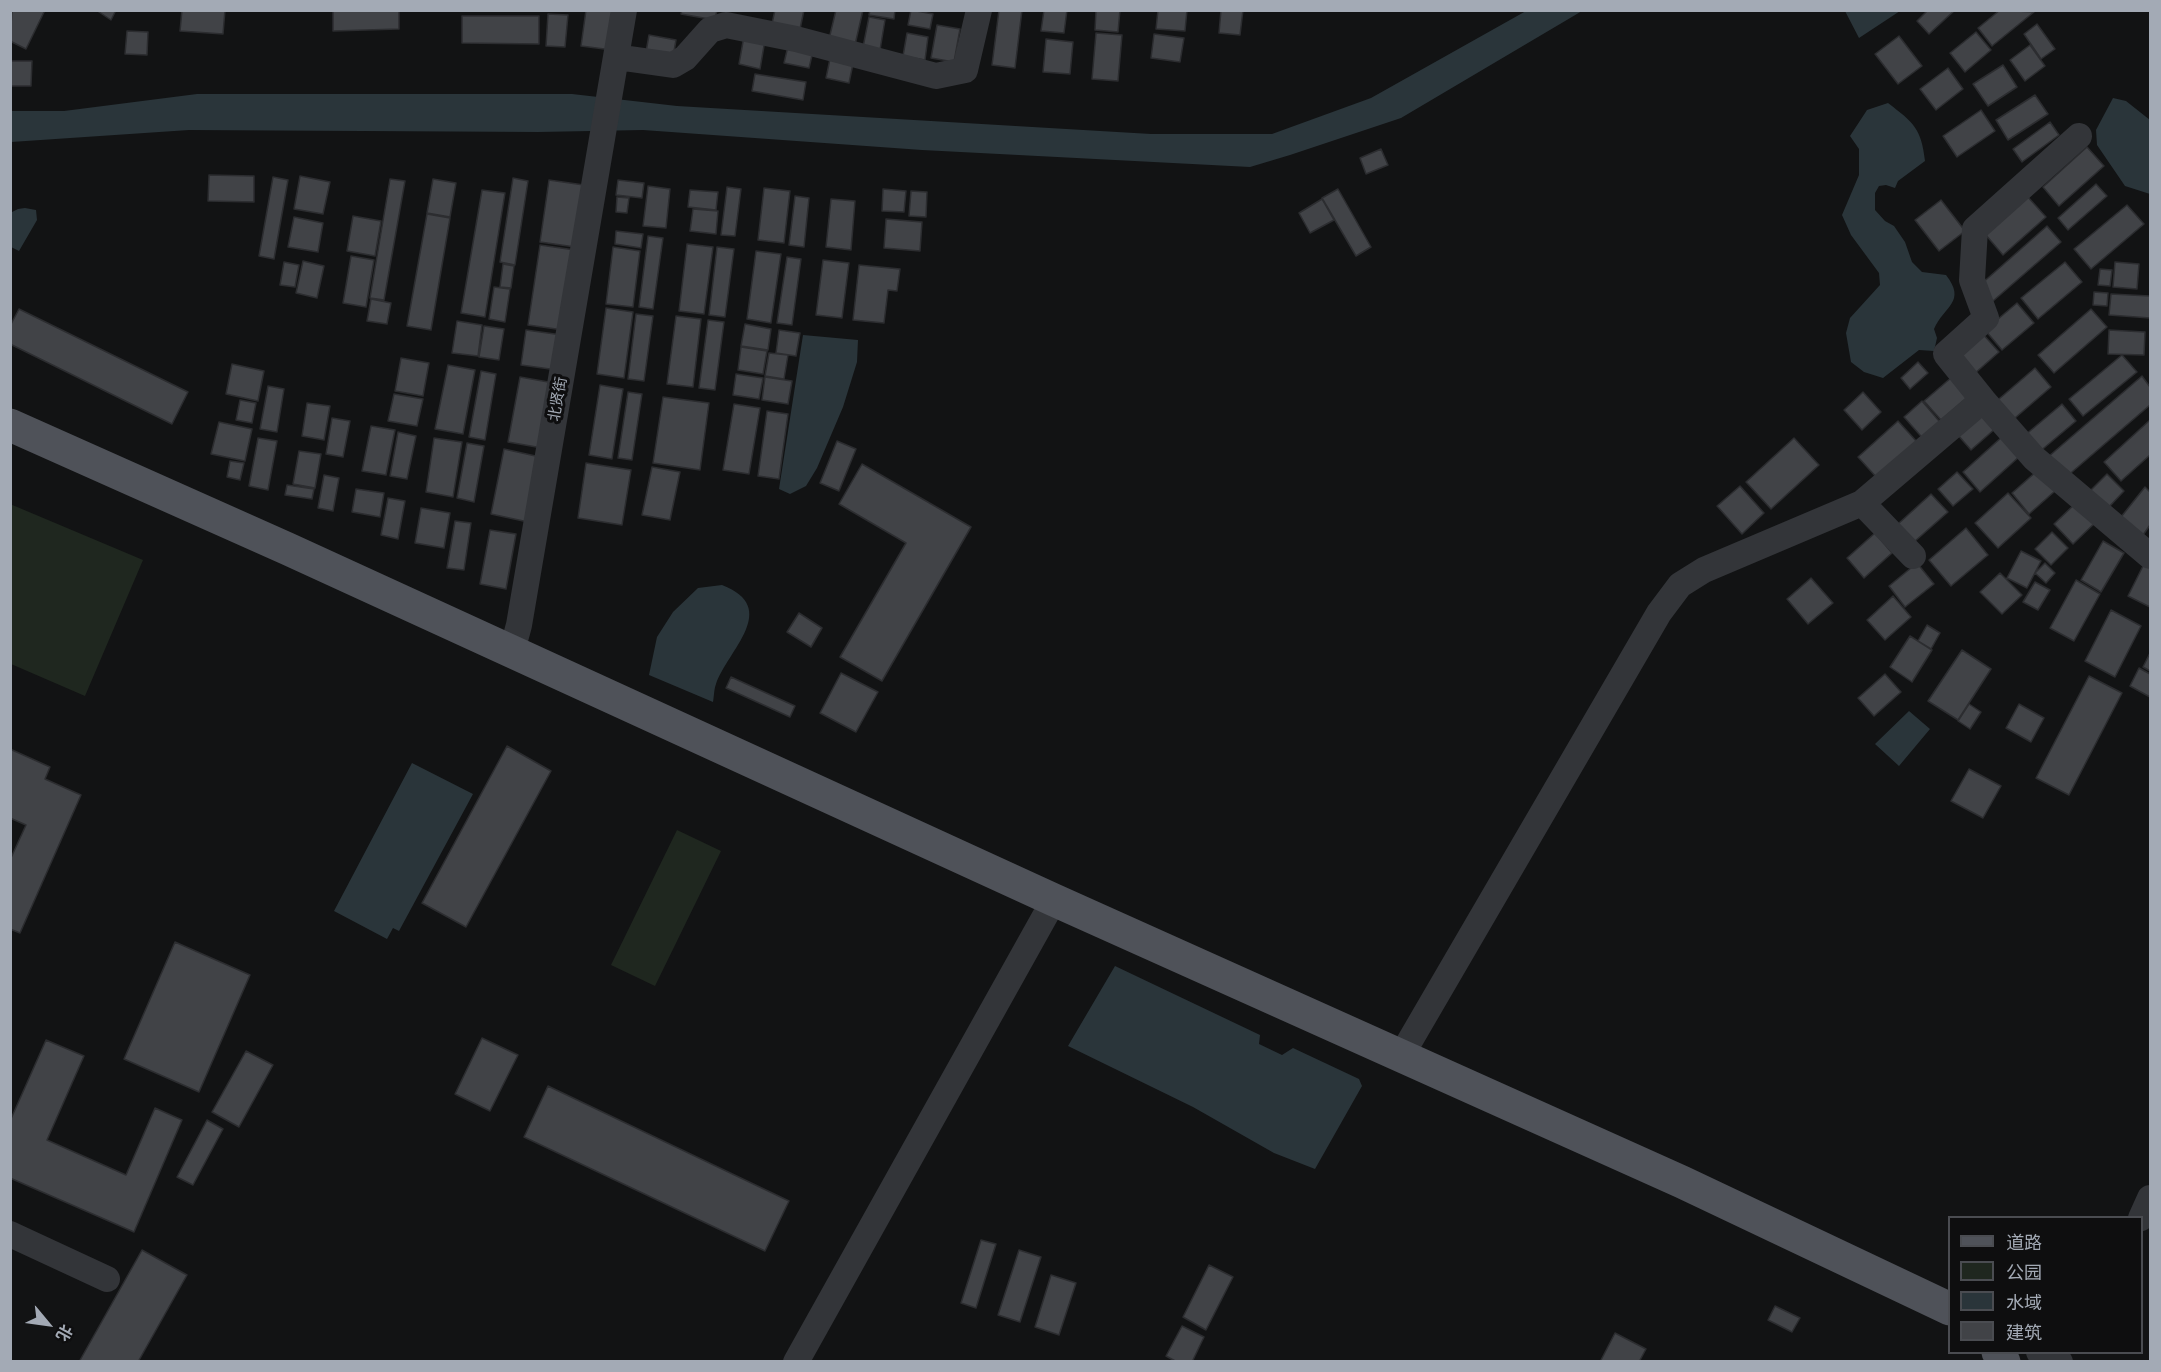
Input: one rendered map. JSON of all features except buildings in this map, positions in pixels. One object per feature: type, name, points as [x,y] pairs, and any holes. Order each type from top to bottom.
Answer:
[{"type":"main road","points":[[10,425],[512,651],[1054,900],[1682,1182],[1948,1308]]},
{"type":"street","points":[[624,10],[616,57],[674,65],[686,58],[710,30],[726,25],[796,39],[936,76],[965,70],[979,10]]},
{"type":"street","name":"北贤街","points":[[512,651],[521,613],[616,57]]},
{"type":"street","points":[[2079,136],[1975,229],[1972,280],[1986,318],[1946,354],[2034,458],[2151,556]]},
{"type":"street","points":[[1401,1056],[1659,613],[1680,585],[1704,570],[1862,503],[1983,400]]},
{"type":"street","points":[[1862,503],[1913,556]]},
{"type":"street","points":[[796,1362],[1054,900]]},
{"type":"street","points":[[2142,1216],[2151,1198]]},
{"type":"street","points":[[10,1234],[107,1279]]},
{"type":"street","points":[[2041,1354],[2060,1362]]},
{"type":"green space","points":[[10,504],[143,560],[85,696],[11,664]]},
{"type":"green space","points":[[677,830],[721,851],[655,986],[611,965]]},
{"type":"water","points":[[1526,11],[1582,11],[1401,118],[1250,167],[922,150],[643,130],[538,132],[189,130],[11,142],[11,111],[64,111],[197,94],[572,94],[677,106],[1151,134],[1272,134],[1371,98]]},
{"type":"water","points":[[1845,11],[1900,11],[1859,38]]},
{"type":"water","points":[[2113,98],[2126,101],[2150,120],[2150,194],[2125,186],[2097,145],[2096,130]]},
{"type":"water","points":[[1888,103],[1915,127],[1921,141],[1925,161],[1898,181],[1895,188],[1886,185],[1879,186],[1875,193],[1875,210],[1885,221],[1894,226],[1905,242],[1912,262],[1922,272],[1946,275],[1952,284],[1954,298],[1934,329],[1937,338],[1934,351],[1919,350],[1883,378],[1864,372],[1851,362],[1846,333],[1850,318],[1880,285],[1879,273],[1851,235],[1842,215],[1859,175],[1859,149],[1850,136],[1867,110]]},
{"type":"water","points":[[18,209],[36,210],[37,220],[19,251],[11,247],[11,215]]},
{"type":"water","points":[[803,335],[858,340],[857,362],[843,407],[817,468],[806,486],[790,494],[779,489]]},
{"type":"water","points":[[722,585],[739,594],[748,605],[749,617],[746,630],[716,684],[713,702],[649,675],[657,637],[673,612],[698,588]]},
{"type":"water","points":[[1909,711],[1930,729],[1899,766],[1875,744]]},
{"type":"water","points":[[412,763],[473,794],[399,931],[393,928],[387,939],[334,911]]},
{"type":"water","points":[[1115,966],[1260,1035],[1259,1044],[1282,1055],[1293,1048],[1359,1079],[1362,1086],[1315,1169],[1274,1153],[1193,1107],[1068,1046]]}]
